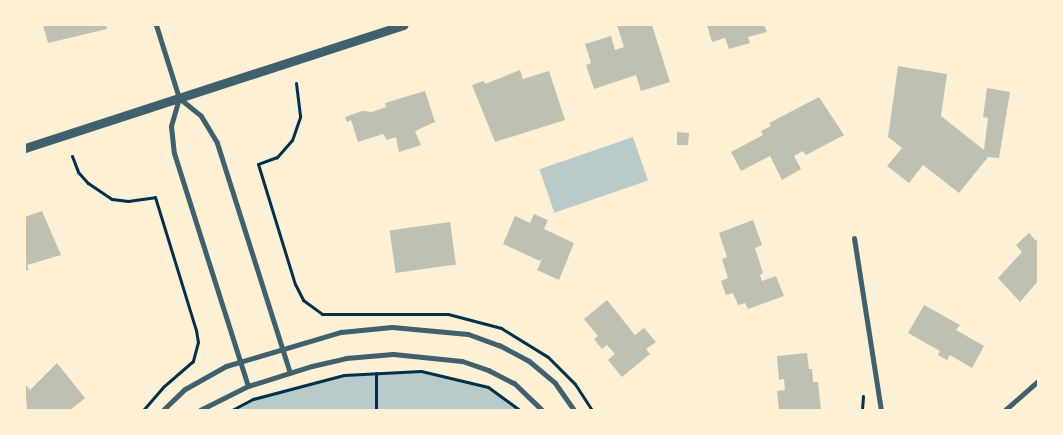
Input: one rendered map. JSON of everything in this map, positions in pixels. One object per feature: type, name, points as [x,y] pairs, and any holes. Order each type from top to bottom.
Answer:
[{"type":"street","points":[[156,25],[179,98],[201,116],[218,143],[290,373]]},
{"type":"street","points":[[25,148],[404,25]]},
{"type":"street","points":[[179,98],[171,126],[174,153],[248,386]]},
{"type":"street","points":[[854,238],[882,410]]},
{"type":"street","points":[[163,410],[199,380],[240,361],[282,347],[341,332],[366,329],[426,329],[468,334],[529,360],[555,382],[574,410]]},
{"type":"street","points":[[200,410],[248,386],[290,373],[353,357],[392,354],[432,356],[462,361],[488,370],[514,383],[542,410]]},
{"type":"street","points":[[1005,410],[1038,382]]},
{"type":"path","points":[[296,83],[300,117],[292,140],[277,156],[258,164],[295,284],[303,300],[322,314],[448,314],[501,328],[548,357],[575,384],[592,410]]},
{"type":"path","points":[[72,156],[78,172],[88,183],[112,199],[128,201],[156,197],[196,330],[198,342],[193,361],[164,386],[143,410]]},
{"type":"path","points":[[232,410],[253,399],[316,381],[359,372],[421,371],[470,380],[494,390],[520,410]]},
{"type":"path","points":[[376,372],[376,410]]},
{"type":"path","points":[[862,396],[862,410]]},
{"type":"shaded area","points":[[633,137],[648,180],[554,213],[539,169]]},
{"type":"shaded area","points":[[421,371],[488,387],[520,410],[232,410],[253,399],[344,375]]},
{"type":"building","points":[[43,25],[106,25],[107,29],[48,43]]},
{"type":"building","points":[[617,25],[652,25],[670,82],[641,91],[636,75],[594,89],[586,65],[591,63],[585,44],[611,36],[615,50],[624,47]]},
{"type":"building","points":[[707,25],[764,25],[767,32],[748,37],[750,43],[729,49],[725,38],[712,42]]},
{"type":"building","points":[[898,66],[947,74],[941,116],[984,150],[988,118],[983,117],[987,88],[1010,92],[999,158],[988,157],[959,193],[923,165],[909,183],[887,166],[902,148],[888,137]]},
{"type":"building","points":[[520,70],[523,79],[549,71],[565,120],[495,142],[472,85],[484,81],[485,84]]},
{"type":"building","points":[[425,91],[435,122],[415,131],[421,145],[399,152],[396,137],[387,140],[383,134],[358,142],[351,120],[347,122],[345,117],[362,111],[372,112],[386,107],[385,103]]},
{"type":"building","points":[[819,97],[844,135],[806,155],[803,151],[794,156],[801,169],[782,180],[770,156],[741,171],[731,152],[763,135],[761,131],[771,126],[769,123]]},
{"type":"building","points":[[677,132],[689,133],[688,145],[677,145]]},
{"type":"building","points":[[42,211],[61,255],[27,265],[29,270],[25,271],[25,217]]},
{"type":"building","points":[[534,214],[548,220],[544,229],[574,243],[559,280],[537,270],[543,257],[540,261],[503,244],[515,216],[530,223]]},
{"type":"building","points":[[753,220],[762,245],[755,248],[763,273],[760,275],[762,281],[776,276],[784,296],[748,309],[745,303],[738,305],[733,293],[726,295],[721,281],[728,278],[722,259],[727,257],[719,233]]},
{"type":"building","points":[[450,222],[456,265],[396,273],[390,230]]},
{"type":"building","points":[[1029,233],[1036,241],[1038,238],[1038,281],[1020,302],[998,278],[1022,252],[1016,245]]},
{"type":"building","points":[[607,300],[635,335],[644,328],[656,342],[646,349],[650,354],[622,377],[608,360],[615,354],[607,345],[602,349],[594,339],[598,336],[584,319]]},
{"type":"building","points":[[924,305],[960,325],[956,330],[984,346],[972,368],[950,355],[947,360],[938,355],[940,351],[908,333]]},
{"type":"building","points":[[807,353],[809,369],[812,369],[813,382],[818,382],[821,410],[779,410],[777,391],[785,390],[784,379],[779,380],[777,356]]},
{"type":"building","points":[[57,363],[85,398],[70,410],[27,410],[25,384],[30,390]]}]
